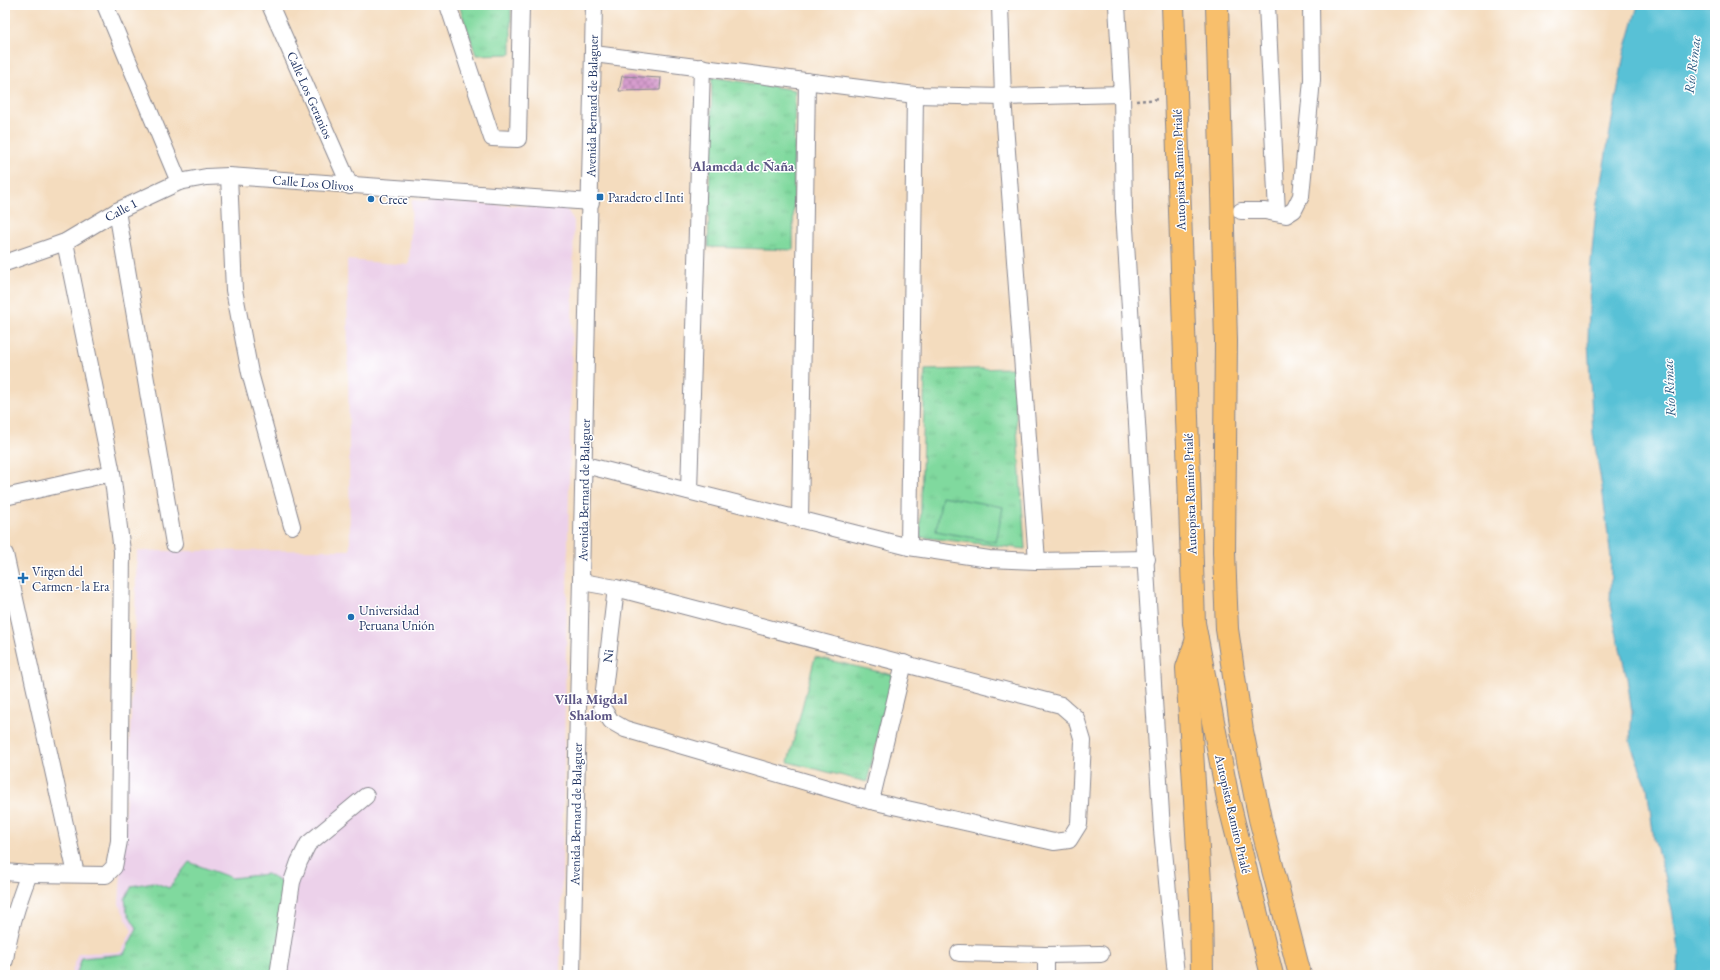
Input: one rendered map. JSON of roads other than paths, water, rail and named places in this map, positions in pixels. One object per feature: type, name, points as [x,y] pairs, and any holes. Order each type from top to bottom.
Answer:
[{"type":"highway","name":"Autopista Ramiro Prialé","points":[[1173,5],[1194,616],[1197,639],[1228,799],[1272,975]]},
{"type":"highway","name":"Autopista Ramiro Prialé","points":[[1217,5],[1226,341],[1224,552],[1227,629],[1242,731],[1252,782],[1300,975]]},
{"type":"highway","points":[[1197,639],[1187,668],[1201,899],[1202,975]]},
{"type":"street","points":[[105,5],[178,182]]},
{"type":"street","name":"Calle Los Geranios","points":[[270,5],[350,186]]},
{"type":"street","points":[[448,5],[492,138],[518,139],[521,5]]},
{"type":"street","name":"Avenida Bernard de Balaguer","points":[[572,975],[591,202],[594,5]]},
{"type":"street","points":[[1000,5],[1004,97],[1037,561]]},
{"type":"street","points":[[1117,5],[1122,98],[1124,211],[1147,559],[1162,830],[1176,975]]},
{"type":"street","points":[[1266,5],[1277,213]]},
{"type":"street","points":[[1241,211],[1286,215],[1294,210],[1301,196],[1312,80],[1311,5]]},
{"type":"street","points":[[594,54],[915,95],[1122,98]]},
{"type":"street","points":[[689,491],[702,68]]},
{"type":"street","points":[[800,520],[807,81]]},
{"type":"street","points":[[909,547],[915,95]]},
{"type":"street","points":[[229,176],[234,290],[250,373],[292,526]]},
{"type":"street","name":"Calle Los Olivos","points":[[178,182],[206,177],[229,176],[350,186],[591,202]]},
{"type":"street","name":"Calle 1","points":[[65,242],[117,211],[178,182]]},
{"type":"street","points":[[117,211],[174,544]]},
{"type":"street","points":[[5,263],[65,242],[112,473],[122,550],[119,840],[114,866],[106,875],[29,874],[5,872]]},
{"type":"street","points":[[585,465],[909,547],[989,559],[1037,561],[1147,559]]},
{"type":"street","points":[[5,497],[112,473]]},
{"type":"street","points":[[5,554],[76,874]]},
{"type":"street","points":[[582,582],[616,588],[904,663],[1061,705],[1076,718],[1083,740],[1079,824],[1069,840],[1054,842],[872,801],[904,663]]},
{"type":"street","name":"Ni","points":[[616,588],[602,707],[611,721],[625,729],[872,801]]},
{"type":"street","points":[[278,975],[292,882],[299,862],[308,844],[366,796]]},
{"type":"street","points":[[5,960],[11,924],[17,903],[29,874]]},
{"type":"street","points":[[959,953],[1046,955],[1101,954]]},
{"type":"street","points":[[1046,955],[1046,975]]},
{"type":"water","name":"Río Rímac","points":[[1638,5],[1715,5],[1715,975],[1677,975],[1679,955],[1673,915],[1662,866],[1654,839],[1647,787],[1630,742],[1632,712],[1627,678],[1610,606],[1611,559],[1602,487],[1593,434],[1588,341],[1590,273],[1596,209],[1624,54]]},
{"type":"place","name":"Paradero el Inti","points":[[600,197]]},
{"type":"place","name":"Crece","points":[[371,199]]},
{"type":"place","name":"Virgen del Carmen - la Era","points":[[23,578]]},
{"type":"place","name":"Universidad Peruana Unión","points":[[351,617]]},
{"type":"district","name":"Alameda de Ñaña","points":[[743,166]]},
{"type":"district","name":"Villa Migdal Shalom","points":[[591,708]]}]
